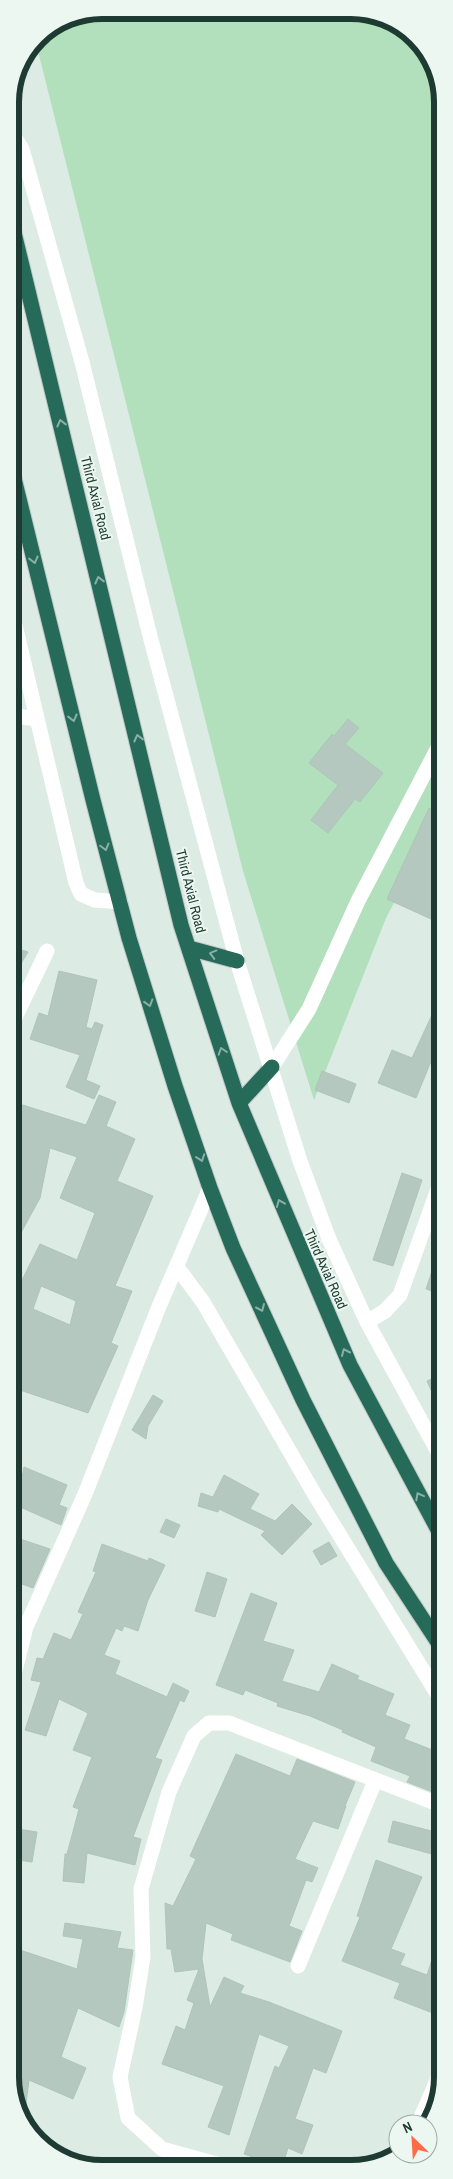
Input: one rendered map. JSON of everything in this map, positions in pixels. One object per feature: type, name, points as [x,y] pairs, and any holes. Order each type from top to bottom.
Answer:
[{"type":"highway","name":"Third Axial Road","points":[[19,253],[182,924],[239,1103],[350,1364],[434,1522]]},
{"type":"highway","points":[[19,499],[120,902],[175,1086],[210,1188],[233,1248],[303,1400],[386,1563],[434,1636]]},
{"type":"highway","points":[[189,948],[237,961]]},
{"type":"highway","points":[[239,1103],[272,1067]]},
{"type":"street","points":[[19,144],[22,149],[82,362],[150,636],[237,961],[272,1067],[300,1161],[329,1239],[367,1322],[434,1445]]},
{"type":"street","points":[[19,642],[76,883],[81,894],[95,900],[120,902]]},
{"type":"street","points":[[19,716],[37,719]]},
{"type":"street","points":[[272,1067],[309,1009],[370,875],[434,755]]},
{"type":"street","points":[[19,1010],[47,952]]},
{"type":"street","points":[[19,1655],[26,1627],[85,1494],[158,1309],[210,1188]]},
{"type":"street","points":[[367,1322],[385,1311],[400,1295],[434,1199]]},
{"type":"street","points":[[177,1267],[203,1302],[315,1495],[434,1688]]},
{"type":"street","points":[[202,2160],[162,2149],[128,2118],[120,2077],[135,2008],[143,1957],[141,1888],[170,1792],[194,1736],[209,1723],[229,1723],[434,1803]]},
{"type":"street","points":[[298,1966],[375,1781]]},
{"type":"street","points":[[422,2114],[433,2091]]},
{"type":"green space","points":[[86,20],[367,20],[393,30],[414,47],[426,65],[434,91],[434,827],[386,918],[314,1100],[243,871],[38,50],[56,33],[70,25]]},
{"type":"building","points":[[348,719],[359,728],[345,744],[383,773],[360,802],[355,799],[328,833],[311,820],[338,785],[309,763],[332,734],[334,736]]},
{"type":"building","points":[[429,808],[434,810],[434,920],[387,899]]},
{"type":"building","points":[[19,949],[28,952],[19,967]]},
{"type":"building","points":[[59,971],[97,980],[86,1027],[92,1029],[95,1022],[103,1025],[86,1080],[100,1086],[94,1099],[66,1087],[80,1055],[30,1039],[39,1013],[48,1016]]},
{"type":"building","points":[[434,1010],[434,1054],[416,1098],[378,1083],[392,1050],[412,1058]]},
{"type":"building","points":[[322,1071],[356,1084],[349,1103],[315,1090]]},
{"type":"building","points":[[99,1095],[116,1102],[106,1126],[135,1139],[117,1181],[153,1196],[115,1286],[132,1291],[111,1343],[118,1346],[88,1413],[19,1390],[20,1284],[40,1244],[77,1260],[95,1213],[60,1198],[77,1157],[50,1148],[40,1198],[19,1236],[19,1104],[86,1125]],"holes":[[[41,1286],[76,1301],[70,1325],[33,1309]]]},
{"type":"building","points":[[402,1173],[422,1180],[393,1266],[373,1260]]},
{"type":"building","points":[[434,1265],[434,1292],[426,1289]]},
{"type":"building","points":[[434,1378],[434,1397],[427,1381]]},
{"type":"building","points":[[153,1395],[163,1401],[148,1426],[146,1439],[132,1430]]},
{"type":"building","points":[[24,1467],[67,1485],[59,1505],[67,1508],[61,1525],[19,1507]]},
{"type":"building","points":[[224,1475],[259,1494],[250,1509],[275,1521],[292,1504],[312,1524],[282,1555],[261,1535],[265,1531],[219,1509],[218,1512],[198,1506],[201,1493],[213,1497]]},
{"type":"building","points":[[166,1519],[180,1525],[174,1538],[160,1532]]},
{"type":"building","points":[[19,1539],[50,1549],[33,1588],[19,1583]]},
{"type":"building","points":[[329,1542],[337,1556],[321,1565],[313,1551]]},
{"type":"building","points":[[102,1544],[148,1561],[149,1558],[165,1565],[148,1600],[138,1631],[124,1626],[122,1631],[116,1628],[104,1655],[120,1661],[115,1674],[167,1697],[173,1683],[189,1691],[184,1702],[180,1700],[155,1758],[162,1760],[133,1837],[141,1839],[135,1865],[87,1853],[84,1883],[63,1881],[65,1854],[67,1854],[79,1809],[73,1807],[92,1757],[73,1750],[88,1713],[59,1699],[46,1736],[25,1730],[41,1682],[31,1680],[37,1658],[43,1659],[54,1633],[71,1640],[83,1614],[78,1612],[96,1572],[93,1571]]},
{"type":"building","points":[[207,1572],[227,1579],[215,1617],[195,1611]]},
{"type":"building","points":[[251,1593],[277,1603],[263,1641],[294,1650],[282,1681],[319,1692],[332,1664],[359,1676],[357,1679],[394,1694],[385,1715],[410,1725],[404,1739],[434,1751],[434,1792],[407,1782],[410,1776],[371,1761],[376,1747],[342,1732],[343,1730],[310,1716],[277,1706],[278,1703],[245,1690],[243,1695],[216,1685]]},
{"type":"building","points":[[236,1754],[290,1776],[297,1759],[355,1782],[338,1829],[313,1821],[295,1859],[318,1868],[312,1882],[306,1880],[289,1926],[302,1931],[290,1962],[231,1940],[233,1934],[206,1923],[202,1959],[210,2007],[224,1977],[244,1986],[240,1993],[269,2002],[342,2031],[326,2073],[313,2068],[295,2119],[313,2125],[302,2154],[288,2148],[284,2160],[262,2160],[244,2154],[275,2066],[279,2068],[289,2046],[259,2034],[229,2135],[208,2127],[224,2086],[162,2064],[176,2026],[185,2030],[194,2003],[187,2000],[199,1969],[175,1972],[171,1949],[167,1949],[165,1903],[173,1906],[196,1859],[190,1856]]},
{"type":"building","points":[[393,1821],[434,1832],[434,1855],[388,1842]]},
{"type":"building","points":[[19,1829],[37,1832],[32,1862],[19,1860]]},
{"type":"building","points":[[376,1860],[422,1877],[391,1949],[405,1954],[400,1965],[427,1975],[434,1953],[434,2014],[394,1998],[400,1983],[342,1961],[360,1917],[357,1916]]},
{"type":"building","points":[[65,1923],[121,1932],[117,1948],[133,1950],[124,2012],[119,2027],[78,2008],[61,2057],[86,2068],[73,2099],[29,2080],[25,2109],[19,2088],[19,1950],[77,1969],[83,1939],[63,1936]]}]
